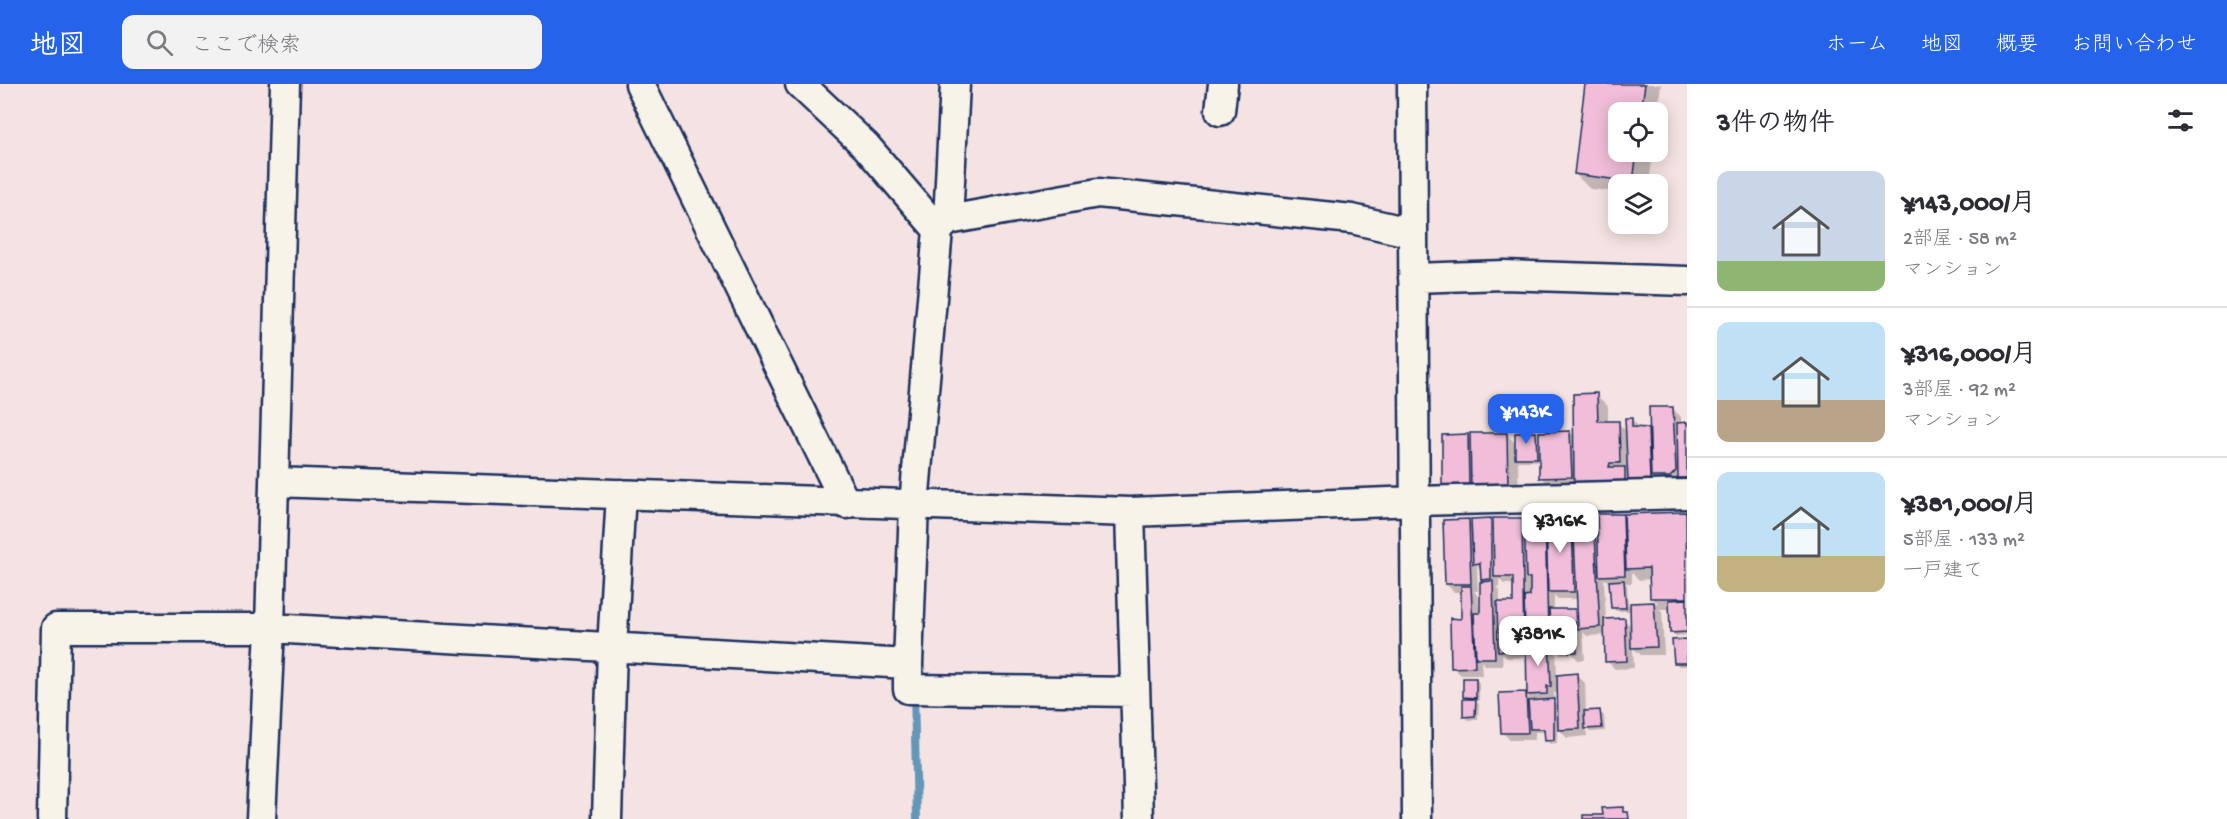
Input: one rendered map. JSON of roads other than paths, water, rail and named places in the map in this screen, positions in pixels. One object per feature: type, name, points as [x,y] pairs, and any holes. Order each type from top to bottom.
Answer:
[{"type":"street","points":[[261,819],[270,628],[285,84]]},
{"type":"street","points":[[640,84],[846,504]]},
{"type":"street","points":[[800,84],[866,146],[943,225]]},
{"type":"street","points":[[956,84],[914,505],[908,689],[1135,692]]},
{"type":"street","points":[[1412,84],[1417,819]]},
{"type":"street","points":[[943,225],[1098,193],[1352,219],[1413,233]]},
{"type":"street","points":[[1413,278],[1504,275],[1687,281]]},
{"type":"street","points":[[274,482],[846,504],[1130,512],[1687,494]]},
{"type":"street","points":[[608,819],[612,648],[621,494]]},
{"type":"street","points":[[1130,512],[1139,819]]},
{"type":"street","points":[[52,819],[56,628],[270,628],[908,664]]},
{"type":"waterway","points":[[914,692],[917,819]]}]
